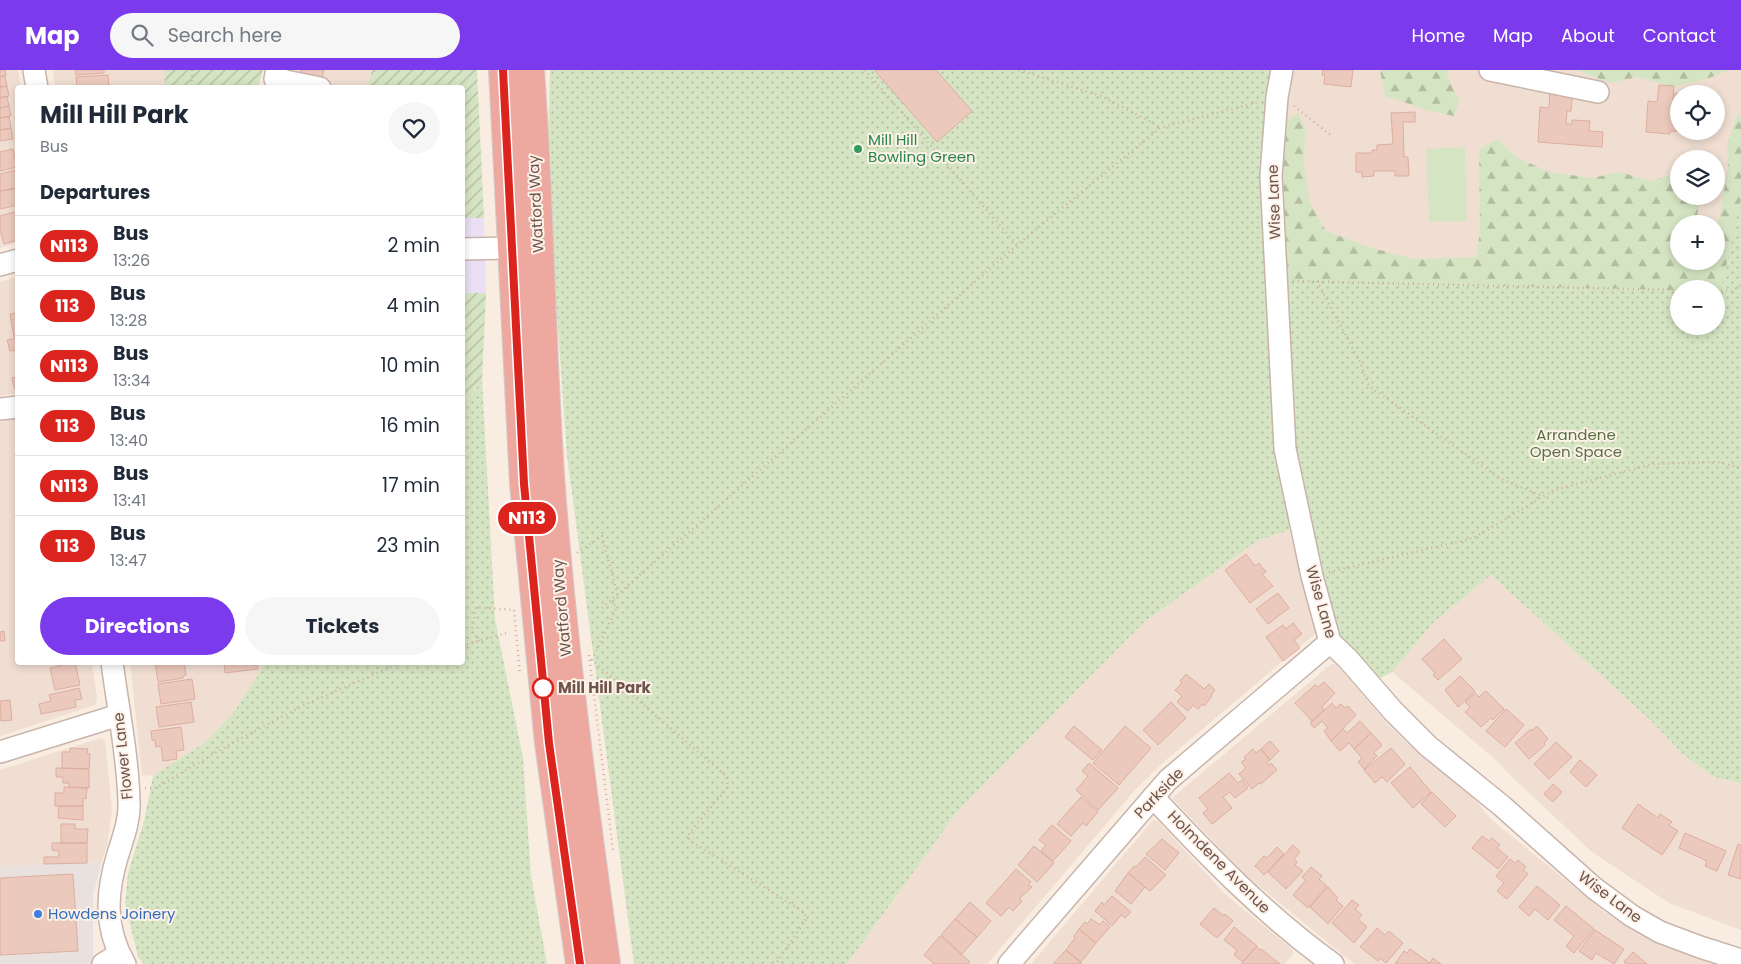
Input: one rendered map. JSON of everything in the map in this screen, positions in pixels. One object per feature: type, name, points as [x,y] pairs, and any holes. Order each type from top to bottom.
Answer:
[{"type":"highway","name":"Watford Way","points":[[503,70],[524,484],[549,743],[580,964]]},
{"type":"highway","name":"Watford Way","points":[[530,70],[549,281],[551,489],[577,751],[606,964]]},
{"type":"street","points":[[34,70],[36,85]]},
{"type":"street","name":"Wise Lane","points":[[1282,70],[1277,97],[1271,176],[1285,448],[1312,576],[1330,642],[1392,712],[1428,746],[1502,806],[1594,888],[1632,916],[1660,932],[1700,948],[1741,960]]},
{"type":"street","points":[[1490,70],[1598,92]]},
{"type":"street","points":[[276,75],[310,85]]},
{"type":"street","points":[[465,249],[512,248]]},
{"type":"street","points":[[0,265],[15,261]]},
{"type":"street","points":[[0,408],[15,407]]},
{"type":"street","name":"Parkside","points":[[1009,964],[1168,780],[1330,642]]},
{"type":"street","name":"Flower Lane","points":[[112,665],[130,804],[128,819],[114,868],[109,905],[116,961]]},
{"type":"street","points":[[0,752],[119,715]]},
{"type":"street","name":"Holmdene Avenue","points":[[1154,796],[1206,854],[1309,957],[1333,964]]},
{"type":"path","points":[[192,70],[192,85]]},
{"type":"path","points":[[865,70],[1017,244]]},
{"type":"path","points":[[1018,70],[1101,96],[1160,128]]},
{"type":"path","points":[[602,608],[618,596],[1017,244],[1160,128],[1277,97],[1297,108],[1332,137]]},
{"type":"path","points":[[1277,280],[1670,290]]},
{"type":"path","points":[[1316,281],[1360,362],[1369,386],[1501,479],[1543,496]]},
{"type":"path","points":[[1725,291],[1732,291],[1741,285]]},
{"type":"path","points":[[1312,576],[1474,538],[1554,490],[1653,464],[1718,462],[1741,468]]},
{"type":"path","points":[[577,553],[602,536],[618,596]]},
{"type":"path","points":[[612,600],[616,609],[592,660],[726,776],[728,787],[689,833],[689,840],[804,912],[806,919],[776,964]]},
{"type":"path","points":[[479,641],[472,631],[476,607],[514,610],[521,684]]},
{"type":"path","points":[[465,645],[506,633]]},
{"type":"path","points":[[589,651],[614,856]]},
{"type":"path","points":[[128,788],[156,788],[226,746],[306,704],[396,665]]},
{"type":"shaded area","points":[[0,70],[18,70],[21,85],[15,85],[15,243],[0,248]]},
{"type":"shaded area","points":[[53,70],[164,70],[165,85],[55,85]]},
{"type":"shaded area","points":[[292,70],[372,70],[368,85],[334,85],[291,75]]},
{"type":"shaded area","points":[[1282,70],[1741,70],[1741,199],[1725,257],[1725,215],[1670,215],[1670,270],[1721,270],[1718,280],[1670,280],[1670,288],[1277,280]]},
{"type":"shaded area","points":[[465,218],[484,218],[486,293],[465,293]]},
{"type":"shaded area","points":[[15,278],[15,393],[0,396],[0,282]]},
{"type":"shaded area","points":[[15,418],[15,665],[92,665],[97,699],[95,705],[0,736],[0,422]]},
{"type":"shaded area","points":[[1289,530],[1317,628],[1316,633],[1166,760],[1135,790],[987,964],[847,964],[957,812],[1143,623],[1257,541]]},
{"type":"shaded area","points":[[1491,575],[1650,720],[1684,755],[1714,776],[1741,783],[1741,930],[1669,903],[1592,852],[1496,760],[1392,672],[1433,623]]},
{"type":"shaded area","points":[[1331,664],[1336,664],[1390,727],[1420,755],[1472,796],[1492,820],[1603,911],[1639,935],[1714,964],[1355,964],[1344,956],[1242,872],[1172,798]]},
{"type":"shaded area","points":[[130,665],[265,665],[234,712],[206,742],[153,776],[142,775]]},
{"type":"shaded area","points":[[100,738],[105,741],[112,810],[107,845],[102,861],[0,867],[0,770]]},
{"type":"shaded area","points":[[1153,820],[1157,820],[1224,893],[1293,950],[1293,954],[1285,964],[1031,964]]},
{"type":"shaded area","name":"Howdens Joinery","points":[[102,861],[93,895],[93,954],[98,964],[0,964],[0,867]]},
{"type":"green space","points":[[164,70],[263,70],[259,85],[165,85]]},
{"type":"green space","points":[[372,70],[477,70],[484,218],[465,218],[465,85],[368,85]]},
{"type":"green space","name":"Mill Hill Park","points":[[550,70],[1280,70],[1277,280],[1670,290],[1670,335],[1725,335],[1725,280],[1723,280],[1741,199],[1741,783],[1714,777],[1684,755],[1650,720],[1491,575],[1433,623],[1392,672],[1366,686],[1326,641],[1286,450],[1289,530],[1257,541],[1143,623],[957,812],[847,964],[634,964],[567,455],[555,286],[548,149]]},
{"type":"green space","points":[[1380,70],[1450,70],[1447,75],[1459,102],[1454,116],[1427,110],[1385,96]]},
{"type":"green space","points":[[1576,70],[1730,70],[1709,78],[1681,85],[1670,86],[1638,77],[1610,83]]},
{"type":"green space","points":[[1298,113],[1305,128],[1304,166],[1310,203],[1326,231],[1368,247],[1414,259],[1476,257],[1480,232],[1479,149],[1498,139],[1516,157],[1549,172],[1592,178],[1620,172],[1649,181],[1670,175],[1670,205],[1698,205],[1698,215],[1670,215],[1670,270],[1725,270],[1725,215],[1720,215],[1722,205],[1725,205],[1725,185],[1728,167],[1727,145],[1737,115],[1741,115],[1741,316],[1725,312],[1725,280],[1670,280],[1670,318],[1294,448],[1280,188],[1285,122]]},
{"type":"green space","points":[[1465,147],[1467,221],[1429,222],[1426,149]]},
{"type":"green space","points":[[465,293],[486,293],[482,380],[465,405]]},
{"type":"green space","points":[[482,380],[495,619],[523,758],[531,876],[547,964],[144,964],[138,957],[125,903],[128,873],[144,821],[153,776],[206,742],[234,712],[265,665],[465,665],[465,405]]},
{"type":"building","points":[[0,70],[5,70],[6,75],[0,77]]},
{"type":"building","points":[[75,70],[104,70],[104,73],[76,75]]},
{"type":"building","points":[[301,70],[324,70],[321,80],[300,75]]},
{"type":"building","points":[[876,70],[936,70],[972,111],[937,142]]},
{"type":"building","points":[[1323,70],[1353,70],[1351,87],[1324,84],[1325,75],[1322,75]]},
{"type":"building","points":[[108,75],[109,85],[77,85],[76,77]]},
{"type":"building","points":[[5,76],[7,86],[0,87],[0,77]]},
{"type":"building","points":[[1659,85],[1670,86],[1670,134],[1646,132],[1648,101],[1657,102]]},
{"type":"building","points":[[7,86],[9,96],[0,98],[0,87]]},
{"type":"building","points":[[1550,86],[1573,89],[1571,111],[1567,111],[1566,124],[1572,124],[1572,120],[1590,121],[1589,131],[1603,132],[1602,147],[1538,142],[1540,107],[1549,108]]},
{"type":"building","points":[[7,96],[9,106],[0,108],[0,98]]},
{"type":"building","points":[[9,106],[11,116],[0,118],[0,108]]},
{"type":"building","points":[[1415,112],[1415,122],[1403,122],[1404,157],[1408,157],[1409,176],[1395,176],[1395,171],[1374,171],[1374,176],[1362,177],[1362,172],[1356,172],[1356,153],[1372,153],[1372,150],[1377,150],[1377,145],[1393,144],[1391,113]]},
{"type":"building","points":[[9,117],[11,128],[0,130],[0,118]]},
{"type":"building","points":[[11,128],[13,139],[0,141],[0,130]]},
{"type":"building","points":[[13,149],[15,167],[0,171],[0,152]]},
{"type":"building","points":[[15,170],[15,188],[0,191],[0,174]]},
{"type":"building","points":[[15,188],[15,206],[0,209],[0,191]]},
{"type":"building","points":[[15,212],[15,241],[4,244],[0,230],[0,216]]},
{"type":"building","points":[[15,313],[14,337],[10,314]]},
{"type":"building","points":[[15,339],[15,350],[10,351],[7,340]]},
{"type":"building","points":[[15,377],[15,390],[12,378]]},
{"type":"building","points":[[1246,554],[1255,566],[1259,563],[1266,572],[1262,574],[1273,586],[1250,603],[1225,570]]},
{"type":"building","points":[[1278,593],[1289,608],[1268,624],[1256,609]]},
{"type":"building","points":[[1293,623],[1302,634],[1294,640],[1300,648],[1283,661],[1266,637],[1283,625],[1286,629]]},
{"type":"building","points":[[4,631],[5,641],[0,641],[0,632]]},
{"type":"building","points":[[1444,639],[1462,659],[1438,680],[1433,675],[1435,673],[1422,659]]},
{"type":"building","points":[[62,665],[76,665],[80,685],[55,690],[50,668]]},
{"type":"building","points":[[155,665],[184,665],[186,675],[183,678],[158,682]]},
{"type":"building","points":[[224,665],[257,665],[258,669],[225,673]]},
{"type":"building","points":[[1186,674],[1204,689],[1209,684],[1215,690],[1204,706],[1202,704],[1198,709],[1193,705],[1188,711],[1177,702],[1182,696],[1175,690],[1182,683],[1180,681]]},
{"type":"building","points":[[1460,676],[1475,691],[1458,707],[1445,690]]},
{"type":"building","points":[[192,679],[195,699],[161,704],[158,684]]},
{"type":"building","points":[[1324,682],[1335,693],[1322,707],[1324,710],[1312,721],[1295,703],[1315,685],[1318,687]]},
{"type":"building","points":[[79,688],[82,699],[75,700],[76,707],[41,714],[39,704],[51,701],[49,695]]},
{"type":"building","points":[[1486,691],[1504,709],[1493,720],[1491,718],[1481,727],[1465,712],[1470,707],[1465,702],[1475,693],[1479,697]]},
{"type":"building","points":[[10,700],[12,720],[1,721],[0,701]]},
{"type":"building","points":[[191,702],[194,722],[159,727],[156,707]]},
{"type":"building","points":[[1171,702],[1186,718],[1158,745],[1143,730]]},
{"type":"building","points":[[1332,703],[1336,708],[1341,704],[1345,708],[1348,706],[1356,715],[1331,741],[1324,731],[1328,728],[1322,721],[1314,728],[1310,723]]},
{"type":"building","points":[[1506,709],[1524,725],[1505,747],[1486,731]]},
{"type":"building","points":[[1360,721],[1371,733],[1354,749],[1349,743],[1340,751],[1331,741],[1343,729],[1347,733]]},
{"type":"building","points":[[1074,726],[1102,750],[1093,760],[1065,737]]},
{"type":"building","points":[[1125,726],[1151,748],[1119,785],[1093,763]]},
{"type":"building","points":[[1537,726],[1548,739],[1544,743],[1545,745],[1529,759],[1515,743]]},
{"type":"building","points":[[181,727],[184,750],[176,751],[177,759],[163,761],[161,746],[156,747],[155,740],[152,740],[151,731]]},
{"type":"building","points":[[1371,733],[1382,745],[1374,753],[1377,756],[1364,769],[1358,762],[1362,758],[1354,749]]},
{"type":"building","points":[[1270,741],[1279,751],[1270,760],[1261,749]]},
{"type":"building","points":[[1556,742],[1572,757],[1549,779],[1534,764]]},
{"type":"building","points":[[70,748],[88,749],[87,754],[90,754],[89,769],[62,768],[62,752],[70,752]]},
{"type":"building","points":[[1391,748],[1405,764],[1387,782],[1382,777],[1375,783],[1364,770]]},
{"type":"building","points":[[1253,749],[1256,753],[1261,749],[1270,760],[1266,763],[1268,765],[1271,763],[1277,770],[1252,789],[1239,774],[1246,768],[1241,762],[1246,759],[1244,757]]},
{"type":"building","points":[[1580,760],[1597,775],[1586,787],[1570,772]]},
{"type":"building","points":[[1089,763],[1118,788],[1098,810],[1076,790],[1088,776],[1082,771]]},
{"type":"building","points":[[1410,767],[1431,792],[1413,808],[1391,783]]},
{"type":"building","points":[[56,768],[89,769],[89,788],[69,787],[69,783],[63,783],[63,777],[56,777]]},
{"type":"building","points":[[1229,773],[1238,783],[1242,780],[1248,788],[1235,798],[1230,792],[1223,797],[1232,808],[1212,824],[1203,813],[1208,809],[1199,798]]},
{"type":"building","points":[[1553,784],[1562,792],[1553,802],[1544,794]]},
{"type":"building","points":[[64,787],[87,788],[86,799],[83,798],[83,806],[55,806],[55,793],[64,793]]},
{"type":"building","points":[[1432,792],[1456,816],[1445,827],[1421,804]]},
{"type":"building","points":[[1081,797],[1098,812],[1086,826],[1083,823],[1071,836],[1057,824]]},
{"type":"building","points":[[1638,804],[1658,818],[1660,814],[1672,822],[1669,825],[1678,831],[1662,855],[1622,828]]},
{"type":"building","points":[[59,806],[83,806],[83,820],[58,818]]},
{"type":"building","points":[[61,824],[75,824],[75,829],[88,829],[87,843],[61,843]]},
{"type":"building","points":[[1052,825],[1071,841],[1053,861],[1041,851],[1046,845],[1039,840]]},
{"type":"building","points":[[1685,833],[1726,851],[1717,871],[1705,866],[1707,861],[1679,848]]},
{"type":"building","points":[[1482,836],[1489,841],[1492,838],[1500,845],[1497,848],[1508,857],[1498,869],[1472,848]]},
{"type":"building","points":[[1162,839],[1179,853],[1165,870],[1146,854]]},
{"type":"building","points":[[52,843],[87,843],[87,863],[44,864],[44,857],[59,857],[59,851],[52,850]]},
{"type":"building","points":[[1738,844],[1741,845],[1741,879],[1728,875]]},
{"type":"building","points":[[1293,845],[1300,852],[1294,859],[1297,862],[1295,865],[1303,871],[1286,889],[1268,872]]},
{"type":"building","points":[[1034,846],[1054,863],[1037,882],[1018,865]]},
{"type":"building","points":[[1277,847],[1284,854],[1264,875],[1255,866],[1264,856],[1267,858]]},
{"type":"building","points":[[1145,857],[1166,875],[1150,891],[1128,873]]},
{"type":"building","points":[[1510,859],[1515,863],[1518,860],[1526,867],[1523,870],[1528,874],[1507,899],[1497,891],[1504,883],[1496,876]]},
{"type":"building","points":[[1311,867],[1322,876],[1319,879],[1327,886],[1308,908],[1293,895],[1306,880],[1302,877]]},
{"type":"building","points":[[1016,869],[1031,882],[1028,885],[1032,887],[1019,899],[1022,901],[1013,911],[1009,907],[1001,916],[986,903]]},
{"type":"building","points":[[1128,873],[1145,887],[1131,904],[1115,891]]},
{"type":"building","name":"Howdens Joinery","points":[[73,874],[78,951],[0,955],[0,878]]},
{"type":"building","points":[[1537,886],[1560,905],[1548,920],[1535,909],[1529,916],[1519,907]]},
{"type":"building","points":[[1328,887],[1338,898],[1336,900],[1343,906],[1328,924],[1310,907]]},
{"type":"building","points":[[1112,896],[1131,912],[1125,918],[1121,915],[1112,926],[1095,911],[1102,902],[1104,905]]},
{"type":"building","points":[[1352,900],[1359,905],[1355,909],[1362,915],[1358,919],[1367,927],[1354,943],[1332,923]]},
{"type":"building","points":[[970,902],[991,921],[977,937],[955,919]]},
{"type":"building","points":[[1566,906],[1594,929],[1574,953],[1566,946],[1574,936],[1554,920]]},
{"type":"building","points":[[1214,908],[1233,921],[1217,938],[1200,924]]},
{"type":"building","points":[[955,919],[977,937],[962,954],[941,935]]},
{"type":"building","points":[[1091,919],[1100,925],[1103,921],[1110,927],[1096,943],[1079,929],[1085,922],[1087,924]]},
{"type":"building","points":[[1234,927],[1257,946],[1243,962],[1234,955],[1237,950],[1224,940]]},
{"type":"building","points":[[1377,928],[1385,935],[1389,931],[1403,943],[1386,963],[1380,958],[1378,961],[1360,947]]},
{"type":"building","points":[[1079,929],[1096,943],[1081,962],[1066,950]]},
{"type":"building","points":[[1595,930],[1624,949],[1614,964],[1596,953],[1592,960],[1579,951]]},
{"type":"building","points":[[940,936],[970,962],[968,964],[934,964],[924,955]]},
{"type":"building","points":[[1256,947],[1261,949],[1280,964],[1241,964]]},
{"type":"building","points":[[1410,949],[1430,963],[1433,958],[1441,964],[1395,964],[1404,951],[1407,953]]},
{"type":"building","points":[[1066,950],[1082,964],[1053,964]]},
{"type":"building","points":[[1633,952],[1647,964],[1626,964],[1624,962]]},
{"type":"bus line","name":"N113","points":[[503,70],[524,484],[549,743],[580,964]]},
{"type":"place","name":"Mill Hill Bowling Green","points":[[858,149]]},
{"type":"place","name":"Mill Hill Park","points":[[543,688]]},
{"type":"place","name":"Howdens Joinery","points":[[38,914]]},
{"type":"park label","name":"Arrandene Open Space","points":[[1576,444]]}]
